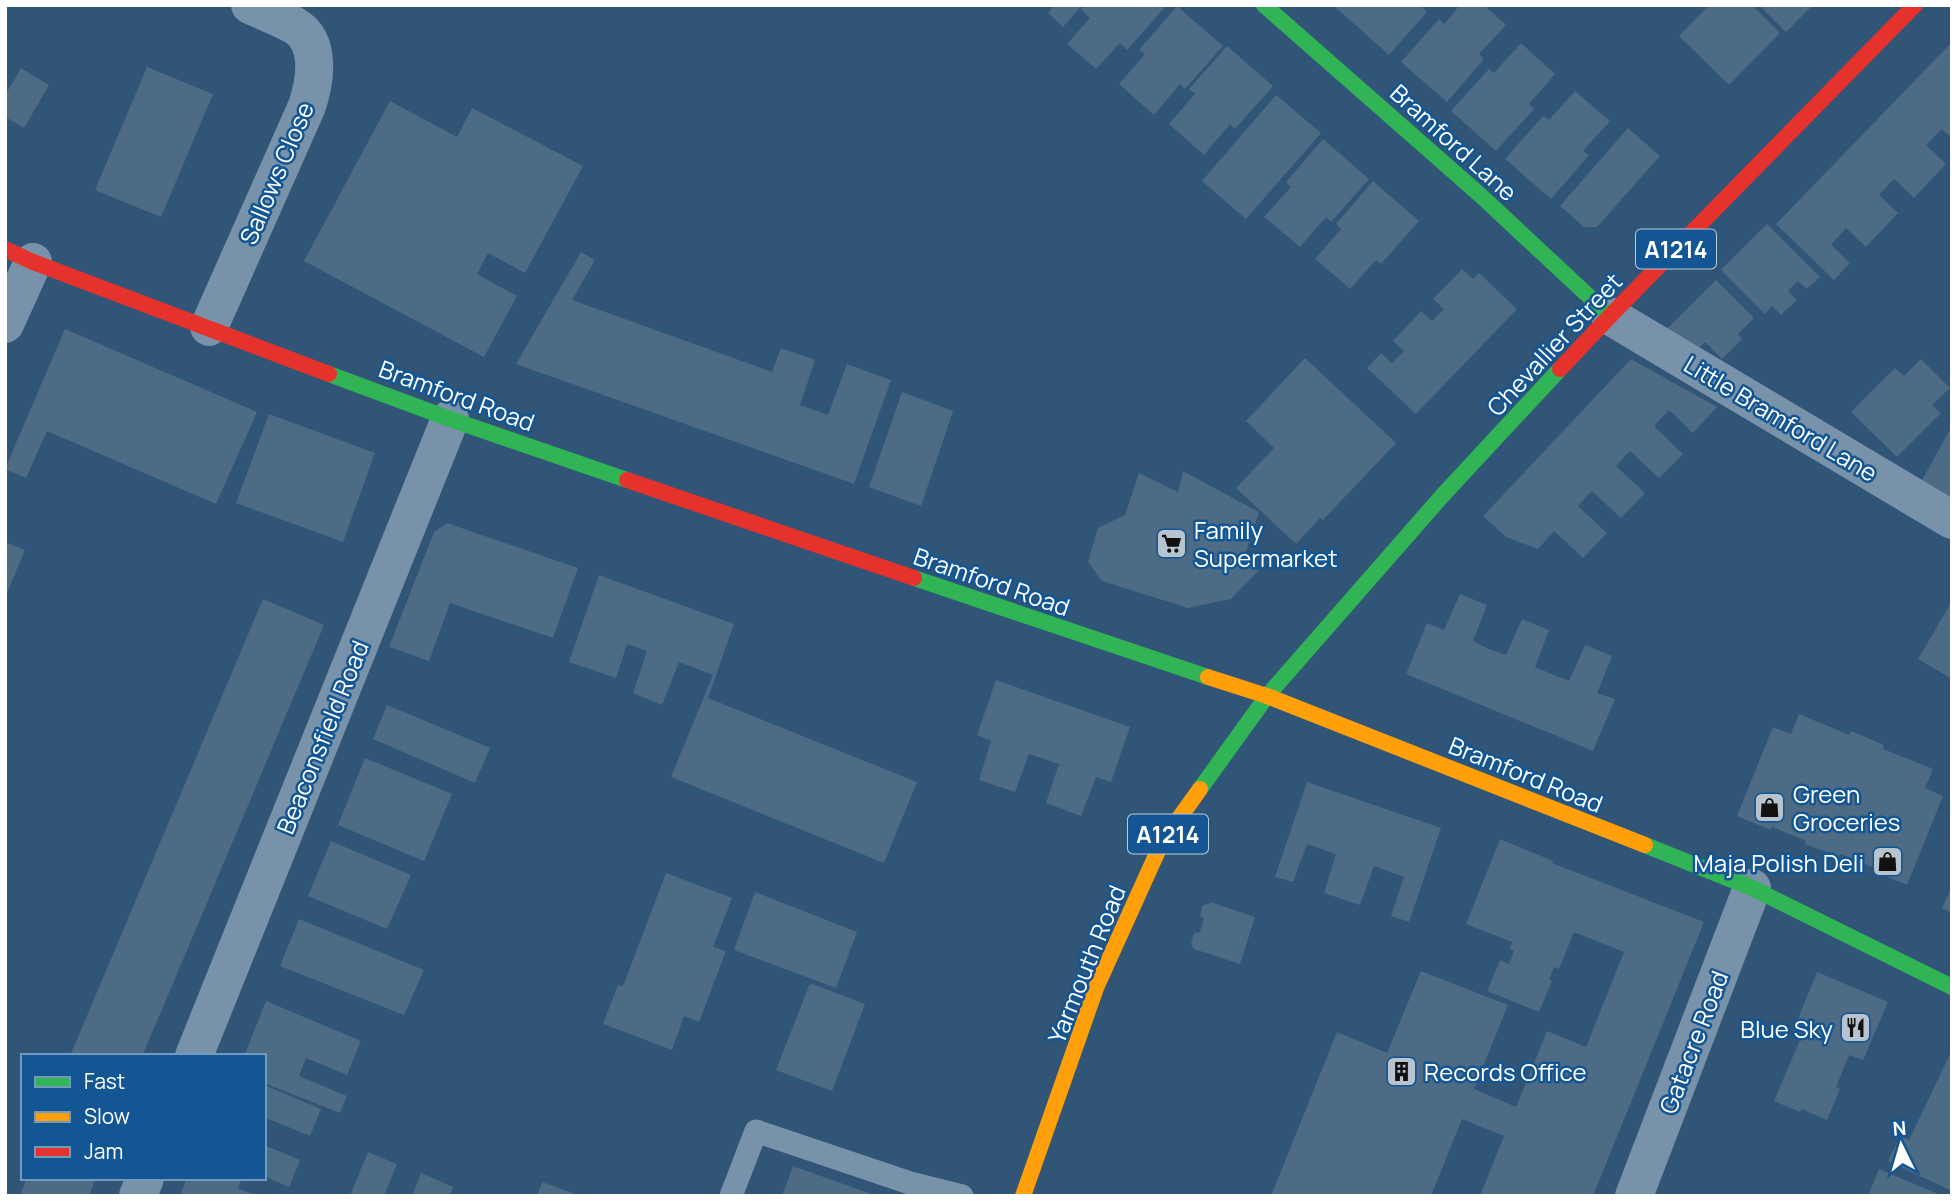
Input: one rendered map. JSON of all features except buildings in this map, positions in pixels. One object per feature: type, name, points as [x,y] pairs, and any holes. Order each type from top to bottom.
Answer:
[{"type":"main road","name":"Bramford Lane","points":[[1264,5],[1479,194],[1610,316]]},
{"type":"main road","name":"Chevallier Street","points":[[1267,696],[1442,496],[1610,316],[1915,5]]},
{"type":"main road","name":"Bramford Road","points":[[19,256],[450,419],[1066,631],[1267,696],[1752,888],[1952,986]]},
{"type":"main road","name":"Yarmouth Road","points":[[1023,1196],[1096,988],[1162,842],[1267,696]]},
{"type":"street","name":"Sallows Close","points":[[209,327],[307,106],[314,79],[310,44],[297,27],[250,5]]},
{"type":"street","points":[[5,324],[19,256]]},
{"type":"street","name":"Little Bramford Lane","points":[[1610,316],[1952,520]]},
{"type":"street","name":"Beaconsfield Road","points":[[195,1054],[450,419]]},
{"type":"street","name":"Gatacre Road","points":[[1634,1196],[1752,888]]},
{"type":"lane","points":[[731,1196],[756,1131],[910,1183],[962,1196]]},
{"type":"traffic: fast","points":[[1264,5],[1479,194],[1610,316]]},
{"type":"traffic: fast","points":[[1200,789],[1267,696],[1442,496],[1560,369]]},
{"type":"traffic: fast","points":[[329,374],[627,480]]},
{"type":"traffic: fast","points":[[914,578],[1208,677]]},
{"type":"traffic: fast","points":[[1645,845],[1752,888],[1952,987]]},
{"type":"traffic: slow","points":[[1208,677],[1267,696],[1645,845]]},
{"type":"traffic: slow","points":[[1023,1196],[1096,988],[1162,842],[1200,789]]},
{"type":"traffic: jam","points":[[1560,369],[1915,5]]},
{"type":"traffic: jam","points":[[5,249],[329,374]]},
{"type":"traffic: jam","points":[[627,480],[914,578]]},
{"type":"place","name":"Family Supermarket","points":[[1171,543]]},
{"type":"place","name":"Green Groceries","points":[[1770,807]]},
{"type":"place","name":"Maja Polish Deli","points":[[1887,862]]},
{"type":"place","name":"Blue Sky","points":[[1856,1028]]},
{"type":"place","name":"Records Office","points":[[1401,1071]]}]
